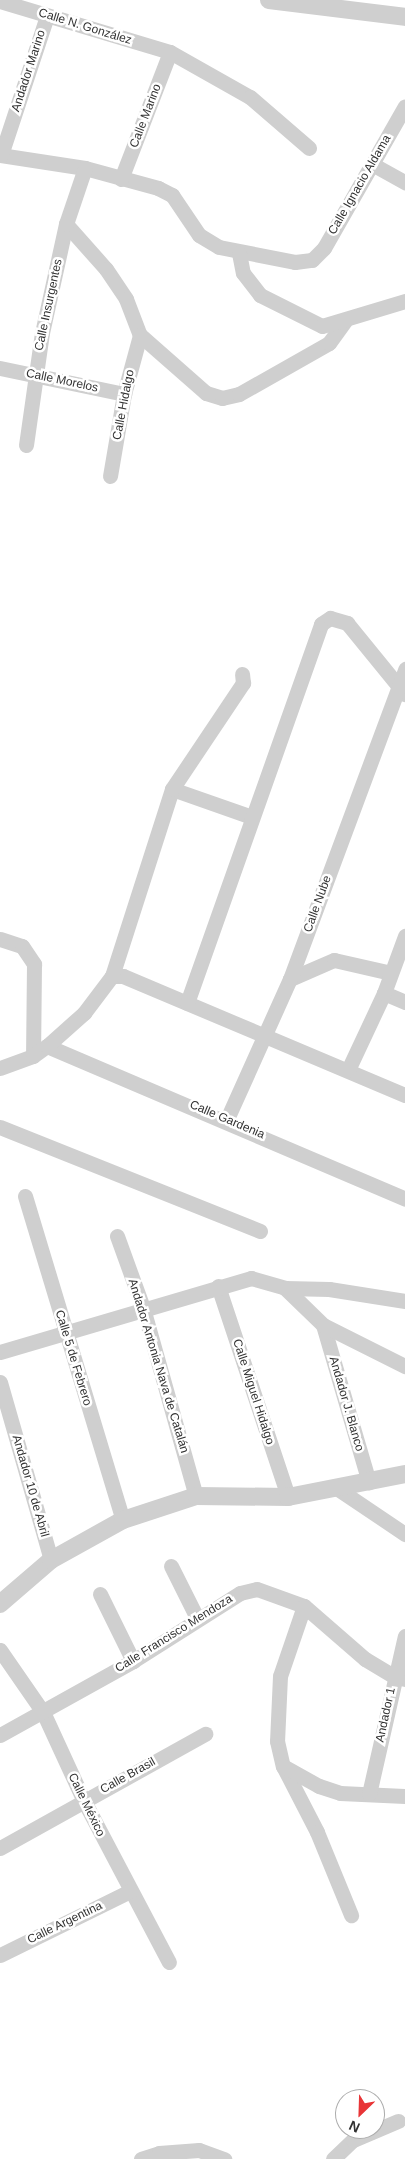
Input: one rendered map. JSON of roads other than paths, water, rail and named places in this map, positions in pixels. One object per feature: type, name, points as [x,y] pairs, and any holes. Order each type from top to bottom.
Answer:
[{"type":"street","points":[[269,0],[343,4],[405,17]]},
{"type":"street","name":"Calle N. González","points":[[0,1],[170,52],[250,97],[309,148]]},
{"type":"street","name":"Andador Marino","points":[[1,155],[48,16]]},
{"type":"street","name":"Calle Marino","points":[[121,179],[170,52]]},
{"type":"street","name":"Calle Ignacio Aldama","points":[[239,253],[295,262],[312,260],[324,248],[405,106]]},
{"type":"street","points":[[1,155],[85,168],[172,195],[199,234],[218,248],[239,253],[243,273],[260,295],[322,326],[345,321],[405,301]]},
{"type":"street","points":[[372,164],[405,182]]},
{"type":"street","name":"Calle Insurgentes","points":[[26,445],[35,375],[66,224],[85,168]]},
{"type":"street","points":[[66,224],[111,276],[126,299],[140,335],[206,393],[222,398],[239,394],[328,343],[345,321]]},
{"type":"street","name":"Calle Hidalgo","points":[[110,476],[124,394],[140,335]]},
{"type":"street","name":"Calle Morelos","points":[[0,368],[124,394]]},
{"type":"street","points":[[187,1003],[321,624],[330,618],[347,623],[402,689]]},
{"type":"street","name":"Calle Nube","points":[[227,1119],[290,979],[402,689],[405,669]]},
{"type":"street","points":[[0,1068],[33,1056],[47,1046],[84,1013],[112,976],[172,790],[242,683],[242,674]]},
{"type":"street","points":[[172,790],[252,817]]},
{"type":"street","points":[[348,1070],[384,993],[405,936]]},
{"type":"street","points":[[0,939],[22,946],[34,964],[33,1056]]},
{"type":"street","points":[[290,979],[334,960],[391,973]]},
{"type":"street","points":[[112,976],[123,976],[405,1095]]},
{"type":"street","points":[[384,993],[405,1002]]},
{"type":"street","name":"Calle Gardenia","points":[[47,1046],[227,1119],[405,1199]]},
{"type":"street","points":[[0,1127],[260,1231]]},
{"type":"street","name":"Calle 5 de Febrero","points":[[25,1196],[64,1332],[123,1520]]},
{"type":"street","name":"Andador Antonia Nava de Catalán","points":[[117,1236],[143,1308],[196,1496]]},
{"type":"street","points":[[0,1352],[143,1308],[251,1278],[285,1288],[329,1289],[405,1301]]},
{"type":"street","name":"Calle Miguel Hidalgo","points":[[218,1286],[288,1498]]},
{"type":"street","points":[[285,1288],[324,1325],[405,1366]]},
{"type":"street","name":"Andador J. Blanco","points":[[324,1325],[369,1482]]},
{"type":"street","name":"Andador 10 de Abril","points":[[0,1382],[51,1560]]},
{"type":"street","points":[[0,1604],[51,1560],[123,1520],[196,1496],[288,1498],[405,1474]]},
{"type":"street","points":[[338,1489],[405,1534]]},
{"type":"street","points":[[171,1566],[197,1618]]},
{"type":"street","name":"Calle Francisco Mendoza","points":[[0,1735],[133,1661],[197,1618],[240,1593],[257,1589],[304,1606],[365,1659],[400,1678]]},
{"type":"street","points":[[100,1594],[133,1661]]},
{"type":"street","points":[[304,1606],[280,1676],[277,1741],[283,1766],[317,1832],[351,1914]]},
{"type":"street","name":"Andador 1","points":[[369,1794],[400,1678],[405,1636]]},
{"type":"street","name":"Calle México","points":[[0,1650],[43,1712],[84,1801],[169,1962]]},
{"type":"street","name":"Calle Brasil","points":[[0,1848],[204,1734]]},
{"type":"street","points":[[283,1766],[319,1786],[340,1793],[405,1796]]},
{"type":"street","name":"Calle Argentina","points":[[0,1955],[130,1891]]},
{"type":"street","points":[[333,2159],[353,2140],[398,2121]]},
{"type":"street","points":[[141,2159],[159,2153],[199,2150],[224,2159]]}]
